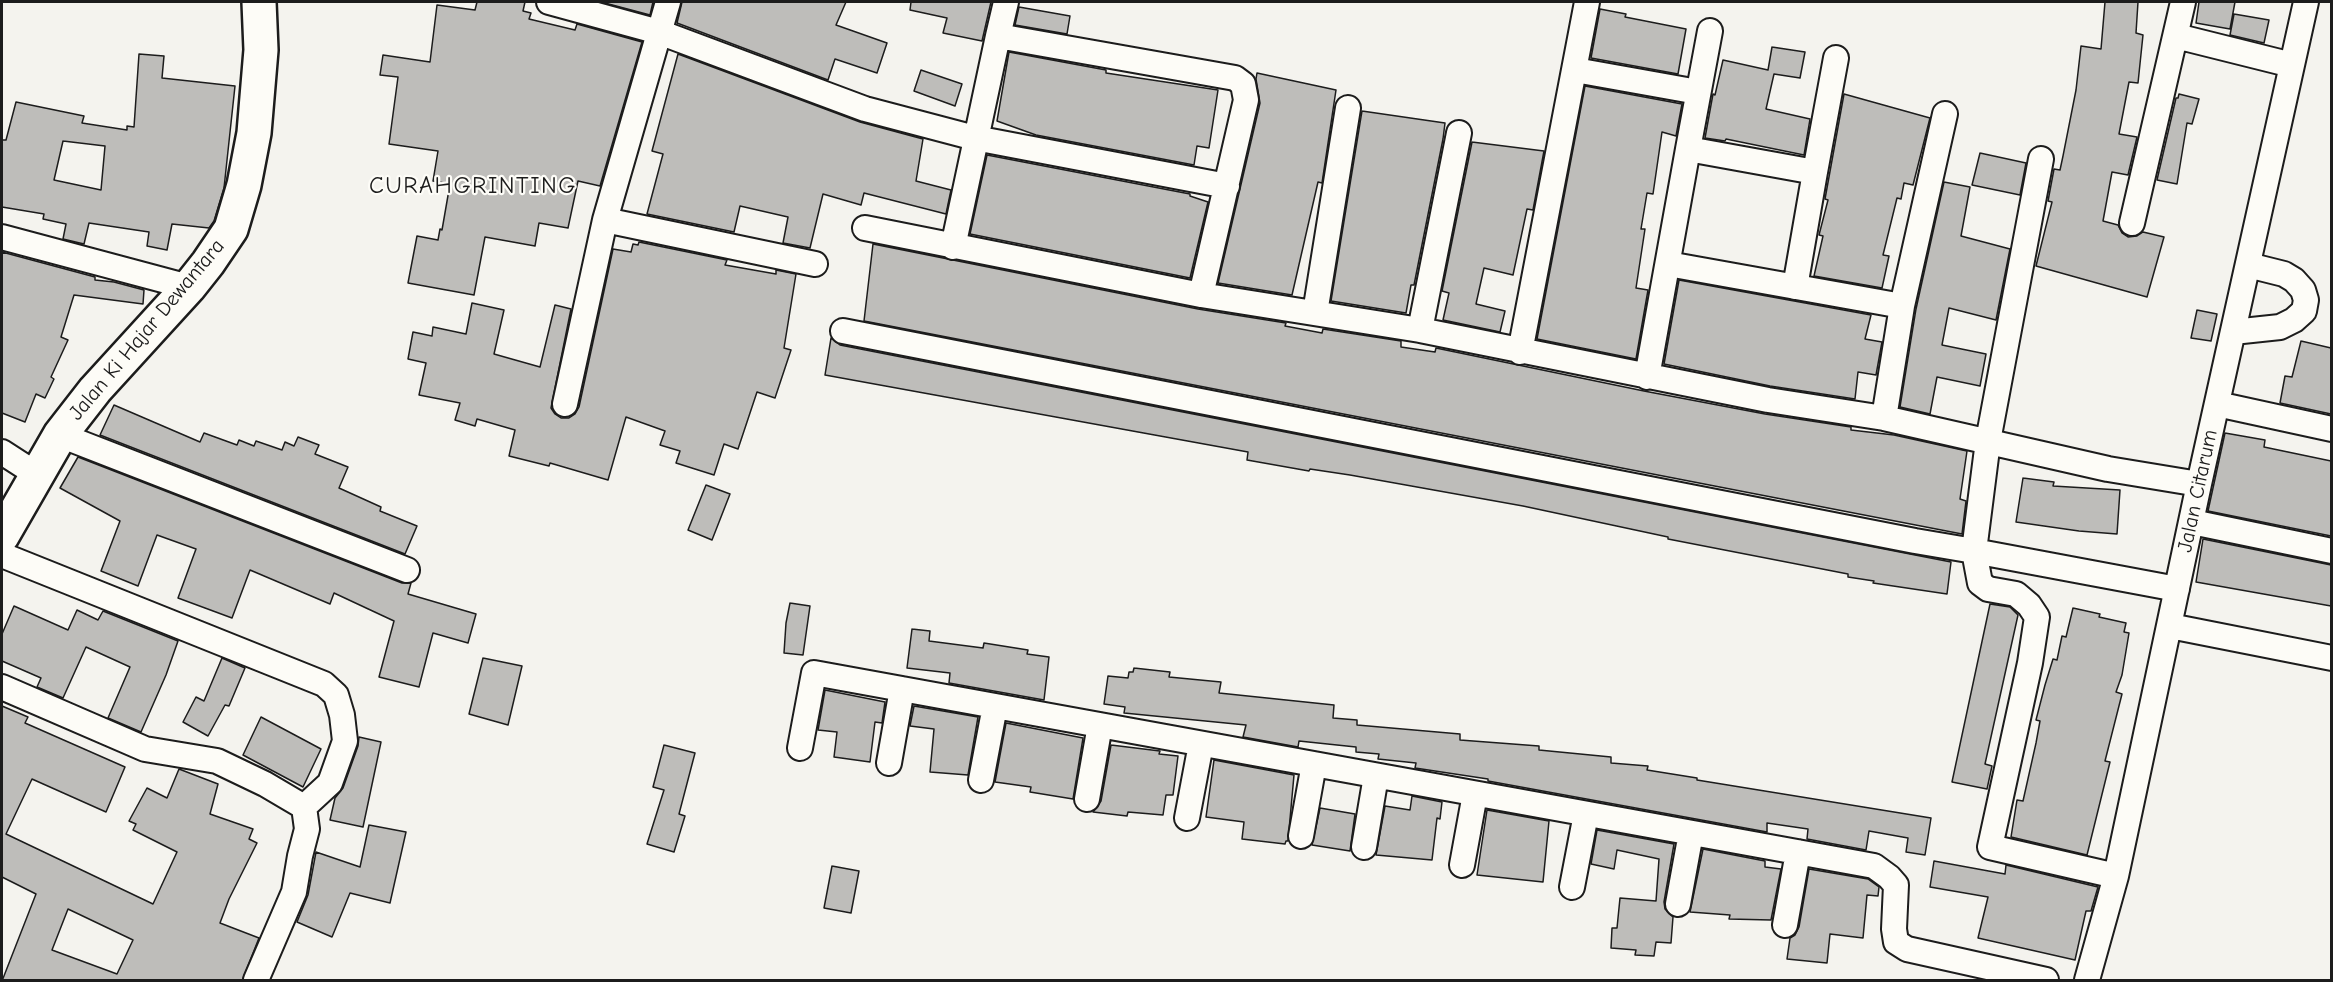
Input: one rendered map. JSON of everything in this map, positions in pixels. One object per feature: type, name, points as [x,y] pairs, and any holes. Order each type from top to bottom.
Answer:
[{"type":"main road","name":"Jalan Ki Hajar Dewantara","points":[[2,536],[60,435],[95,390],[189,287],[231,229],[244,185],[254,133],[261,50],[259,2]]},
{"type":"street","points":[[549,2],[659,32],[865,109],[975,138],[1227,186]]},
{"type":"street","points":[[565,404],[605,220],[668,2]]},
{"type":"street","points":[[953,247],[1006,2]]},
{"type":"street","points":[[1520,352],[1587,2]]},
{"type":"street","points":[[2132,223],[2183,2]]},
{"type":"street","name":"Jalan Citarum","points":[[2087,981],[2116,876],[2199,484],[2306,2]]},
{"type":"street","points":[[1647,377],[1710,31]]},
{"type":"street","points":[[998,36],[1235,78],[1243,84],[1246,100],[1201,295]]},
{"type":"street","points":[[2176,36],[2292,65]]},
{"type":"street","points":[[1794,287],[1836,58]]},
{"type":"street","points":[[1575,70],[1698,92]]},
{"type":"street","points":[[1315,313],[1348,108]]},
{"type":"street","points":[[1884,418],[1902,306],[1945,114]]},
{"type":"street","points":[[1420,330],[1459,133]]},
{"type":"street","points":[[1688,149],[1815,172]]},
{"type":"street","points":[[2041,159],[1988,441],[1974,551],[1980,583],[1988,590],[2016,594],[2029,605],[2037,617],[2030,663],[1990,847],[2116,876]]},
{"type":"street","points":[[605,220],[815,264]]},
{"type":"street","points":[[865,228],[1201,295],[1420,330],[1520,352],[1768,400],[1884,418],[2108,469],[2199,484]]},
{"type":"street","points":[[2,237],[189,287]]},
{"type":"street","points":[[1668,264],[1902,306]]},
{"type":"street","points":[[2233,332],[2280,327],[2294,320],[2304,311],[2306,300],[2294,280],[2284,274],[2248,265]]},
{"type":"street","points":[[843,331],[1915,541],[2178,589]]},
{"type":"street","points":[[2217,404],[2331,429]]},
{"type":"street","points":[[60,435],[407,570]]},
{"type":"street","points":[[2,452],[36,474]]},
{"type":"street","points":[[2192,522],[2331,551]]},
{"type":"street","points":[[2,555],[324,684],[336,695],[342,715],[345,741],[330,783],[304,807]]},
{"type":"street","points":[[2170,626],[2331,658]]},
{"type":"street","points":[[800,748],[813,673],[1874,866],[1896,885],[1896,942],[1907,949],[2046,981]]},
{"type":"street","points":[[2,687],[145,749],[217,761],[265,784],[304,807]]},
{"type":"street","points":[[889,763],[902,689]]},
{"type":"street","points":[[981,780],[995,706]]},
{"type":"street","points":[[1086,799],[1100,725]]},
{"type":"street","points":[[1187,818],[1201,744]]},
{"type":"street","points":[[1301,836],[1314,764]]},
{"type":"street","points":[[1364,847],[1376,776]]},
{"type":"street","points":[[1462,865],[1475,794]]},
{"type":"street","points":[[256,981],[294,892],[307,829],[304,807]]},
{"type":"street","points":[[1572,887],[1586,814]]},
{"type":"street","points":[[1678,904],[1691,833]]},
{"type":"street","points":[[1785,925],[1798,852]]},
{"type":"building","points":[[477,2],[525,2],[523,11],[531,13],[529,19],[575,30],[577,24],[642,42],[600,186],[578,181],[568,228],[539,223],[535,246],[485,237],[474,295],[408,283],[417,236],[438,240],[440,229],[442,230],[450,184],[433,181],[438,151],[389,144],[398,77],[380,75],[383,55],[430,62],[437,5],[475,10]]},
{"type":"building","points":[[601,2],[653,2],[650,15]]},
{"type":"building","points":[[682,2],[846,2],[836,25],[887,43],[877,73],[835,59],[828,80],[677,23]]},
{"type":"building","points":[[911,2],[991,2],[982,41],[943,33],[947,18],[910,10]]},
{"type":"building","points":[[2105,2],[2138,2],[2136,33],[2143,35],[2138,83],[2129,82],[2119,134],[2137,137],[2128,175],[2112,172],[2103,221],[2118,225],[2122,233],[2128,237],[2137,236],[2143,232],[2164,237],[2147,297],[2036,266],[2052,202],[2048,201],[2054,169],[2060,170],[2063,156],[2076,90],[2081,46],[2101,49]]},
{"type":"building","points":[[2199,2],[2235,2],[2230,29],[2196,23]]},
{"type":"building","points":[[1019,7],[1070,16],[1067,34],[1015,25]]},
{"type":"building","points":[[1600,9],[1626,14],[1625,17],[1686,29],[1678,74],[1591,58]]},
{"type":"building","points":[[2234,14],[2269,20],[2264,43],[2230,35]]},
{"type":"building","points":[[1772,47],[1805,52],[1800,78],[1774,74],[1766,109],[1810,119],[1804,155],[1726,139],[1725,141],[1705,138],[1713,94],[1715,95],[1723,60],[1768,70]]},
{"type":"building","points":[[1009,52],[1106,70],[1106,73],[1218,90],[1209,148],[1197,146],[1194,165],[1036,135],[997,121]]},
{"type":"building","points":[[139,54],[164,56],[162,78],[235,86],[224,188],[214,221],[209,228],[172,224],[167,250],[147,246],[149,232],[89,223],[84,244],[63,239],[66,224],[43,219],[44,214],[2,207],[2,140],[6,140],[16,102],[84,116],[82,123],[127,130],[127,126],[134,127]],"holes":[[[63,141],[105,146],[101,190],[54,180]]]},
{"type":"building","points":[[678,54],[860,122],[923,139],[916,181],[951,190],[946,214],[864,193],[861,205],[823,194],[810,248],[783,243],[788,217],[740,206],[734,232],[647,214],[663,154],[652,151]]},
{"type":"building","points":[[921,70],[962,84],[955,106],[914,91]]},
{"type":"building","points":[[1257,73],[1336,90],[1322,183],[1318,182],[1292,295],[1218,283],[1260,103]]},
{"type":"building","points":[[1585,86],[1682,104],[1676,136],[1662,132],[1653,194],[1647,193],[1641,229],[1645,229],[1636,288],[1648,290],[1636,359],[1537,339]]},
{"type":"building","points":[[1844,94],[1930,118],[1913,185],[1904,183],[1901,199],[1897,198],[1883,255],[1889,256],[1882,288],[1814,276],[1823,236],[1819,235],[1828,200],[1825,199]]},
{"type":"building","points":[[2179,94],[2199,99],[2192,124],[2187,123],[2177,184],[2157,180],[2176,98]]},
{"type":"building","points":[[1362,111],[1445,123],[1414,285],[1411,285],[1406,313],[1331,301]]},
{"type":"building","points":[[1472,142],[1544,151],[1533,210],[1527,209],[1513,275],[1484,268],[1476,304],[1505,311],[1500,332],[1443,320],[1449,293],[1442,291]]},
{"type":"building","points":[[1980,153],[2026,163],[2020,195],[1972,185]]},
{"type":"building","points":[[987,155],[1190,194],[1190,196],[1208,202],[1190,278],[970,234]]},
{"type":"building","points":[[1944,182],[1970,187],[1961,236],[2010,249],[1996,320],[1949,308],[1942,345],[1986,354],[1980,386],[1937,377],[1930,414],[1900,407],[1916,309]]},
{"type":"building","points":[[639,242],[727,260],[725,265],[776,274],[776,270],[796,274],[784,348],[791,350],[775,398],[757,392],[738,449],[724,444],[714,475],[676,463],[680,451],[660,445],[665,431],[626,417],[608,480],[550,463],[549,466],[509,456],[515,430],[477,419],[475,426],[455,420],[460,403],[419,395],[426,363],[408,359],[413,332],[432,336],[433,327],[466,334],[472,303],[504,310],[494,354],[540,367],[555,305],[571,309],[551,408],[561,418],[569,418],[575,414],[579,407],[613,249],[631,252],[633,244],[638,245]]},
{"type":"building","points":[[873,244],[1198,309],[1286,323],[1285,326],[1322,333],[1323,329],[1401,341],[1401,347],[1435,352],[1436,348],[1644,391],[1765,414],[1851,427],[1851,430],[1894,435],[1967,451],[1960,499],[1966,501],[1962,534],[864,321]]},
{"type":"building","points":[[2,252],[95,277],[95,280],[114,282],[144,290],[143,304],[74,295],[61,337],[68,340],[51,377],[54,379],[45,398],[36,394],[25,422],[2,413]]},
{"type":"building","points":[[1679,280],[1871,315],[1865,339],[1882,342],[1876,375],[1858,372],[1855,399],[1770,386],[1664,364]]},
{"type":"building","points":[[2197,310],[2217,314],[2211,341],[2191,338]]},
{"type":"building","points":[[831,338],[840,345],[1951,562],[1947,594],[1873,583],[1874,581],[1848,577],[1848,574],[1668,539],[1668,537],[1523,506],[1350,475],[1310,469],[1309,471],[1247,460],[1248,452],[825,375]]},
{"type":"building","points":[[2301,341],[2331,348],[2331,414],[2280,403],[2285,376],[2292,377]]},
{"type":"building","points":[[114,405],[200,442],[204,433],[237,445],[239,440],[254,446],[256,441],[282,450],[285,442],[294,446],[298,437],[319,445],[315,454],[348,467],[339,488],[381,507],[380,511],[417,526],[405,554],[100,435]]},
{"type":"building","points":[[2225,433],[2265,440],[2264,447],[2331,461],[2331,536],[2208,511]]},
{"type":"building","points":[[78,457],[402,583],[411,583],[408,594],[476,614],[468,643],[433,633],[419,687],[379,677],[394,621],[334,593],[330,604],[250,570],[232,618],[178,598],[196,549],[157,535],[138,586],[101,571],[120,521],[60,488]]},
{"type":"building","points":[[2023,478],[2054,482],[2053,486],[2120,490],[2117,534],[2016,522]]},
{"type":"building","points":[[706,485],[730,494],[712,540],[688,530]]},
{"type":"building","points":[[2203,539],[2331,565],[2331,606],[2196,582]]},
{"type":"building","points":[[790,603],[810,606],[803,655],[784,653]]},
{"type":"building","points":[[1990,604],[2010,607],[2018,615],[1985,764],[1992,766],[1987,789],[1952,782]]},
{"type":"building","points":[[14,606],[68,630],[77,610],[98,620],[103,611],[178,641],[141,732],[108,718],[130,667],[86,647],[63,698],[37,687],[41,678],[2,661],[2,634]]},
{"type":"building","points":[[2073,608],[2126,623],[2124,632],[2129,633],[2122,675],[2116,692],[2122,694],[2105,761],[2110,762],[2087,855],[2011,837],[2017,800],[2023,801],[2036,743],[2040,721],[2036,720],[2045,685],[2053,659],[2057,660],[2062,636],[2066,637]]},
{"type":"building","points":[[912,629],[930,631],[929,641],[983,648],[984,643],[1028,650],[1027,654],[1049,657],[1044,700],[949,683],[950,673],[907,668]]},
{"type":"building","points":[[222,658],[245,668],[229,706],[225,705],[208,736],[183,722],[196,697],[204,701]]},
{"type":"building","points":[[483,658],[522,666],[508,725],[469,714]]},
{"type":"building","points":[[1134,668],[1170,672],[1169,677],[1221,682],[1219,693],[1334,705],[1333,718],[1357,720],[1357,725],[1460,734],[1460,740],[1539,746],[1539,750],[1611,757],[1611,763],[1648,766],[1647,770],[1697,778],[1697,780],[1931,818],[1925,855],[1906,852],[1908,838],[1869,831],[1866,850],[1807,839],[1808,829],[1767,823],[1767,832],[1488,781],[1488,779],[1415,768],[1416,763],[1378,759],[1379,754],[1356,752],[1356,747],[1299,741],[1298,747],[1243,737],[1246,725],[1124,713],[1125,707],[1104,704],[1108,676],[1128,678],[1129,672],[1133,672]]},
{"type":"building","points":[[825,690],[885,702],[882,723],[875,722],[870,762],[834,757],[837,732],[818,730]]},
{"type":"building","points":[[2,706],[28,717],[25,723],[125,767],[106,812],[32,779],[6,834],[153,904],[177,852],[133,830],[136,824],[129,821],[147,788],[167,798],[179,769],[218,784],[210,814],[253,829],[249,839],[257,843],[229,899],[220,923],[259,938],[242,981],[2,981],[36,894],[2,877]],"holes":[[[68,909],[133,940],[117,974],[52,950]]]},
{"type":"building","points":[[914,706],[978,717],[968,775],[930,772],[934,729],[910,726]]},
{"type":"building","points":[[261,717],[321,749],[303,787],[243,755]]},
{"type":"building","points":[[1006,723],[1083,738],[1073,799],[1030,792],[1031,787],[995,782]]},
{"type":"building","points":[[359,737],[381,742],[363,827],[330,820],[335,798],[343,788]]},
{"type":"building","points":[[664,745],[695,753],[679,814],[685,816],[674,852],[647,844],[664,790],[653,787]]},
{"type":"building","points":[[1111,745],[1160,751],[1159,754],[1178,756],[1173,795],[1166,795],[1163,815],[1128,812],[1127,816],[1093,812],[1101,801]]},
{"type":"building","points":[[1214,760],[1294,775],[1288,841],[1285,844],[1242,839],[1244,822],[1206,817]]},
{"type":"building","points":[[1412,796],[1442,802],[1440,819],[1437,818],[1432,860],[1376,855],[1385,806],[1410,810]]},
{"type":"building","points":[[1320,808],[1355,814],[1350,851],[1312,845]]},
{"type":"building","points":[[1487,810],[1549,821],[1543,882],[1477,875]]},
{"type":"building","points":[[369,825],[406,832],[390,903],[350,893],[332,937],[297,922],[308,895],[316,852],[360,867]]},
{"type":"building","points":[[1597,830],[1674,844],[1664,902],[1665,909],[1673,917],[1671,943],[1656,942],[1654,956],[1635,955],[1636,950],[1611,948],[1612,928],[1617,928],[1620,898],[1656,901],[1659,859],[1617,850],[1614,869],[1591,864]]},
{"type":"building","points":[[1703,849],[1765,861],[1765,867],[1781,869],[1771,920],[1729,919],[1730,915],[1690,912]]},
{"type":"building","points":[[1934,861],[2005,874],[2006,865],[2098,887],[2091,911],[2086,911],[2075,960],[1978,938],[1988,897],[1930,887]]},
{"type":"building","points":[[832,866],[859,871],[851,913],[824,908]]},
{"type":"building","points":[[1809,869],[1868,879],[1879,887],[1878,896],[1867,895],[1863,938],[1830,934],[1827,963],[1787,959],[1790,938],[1795,935],[1799,927]]},
{"type":"district","name":"CURAHGRINTING","points":[[473,186]]}]
